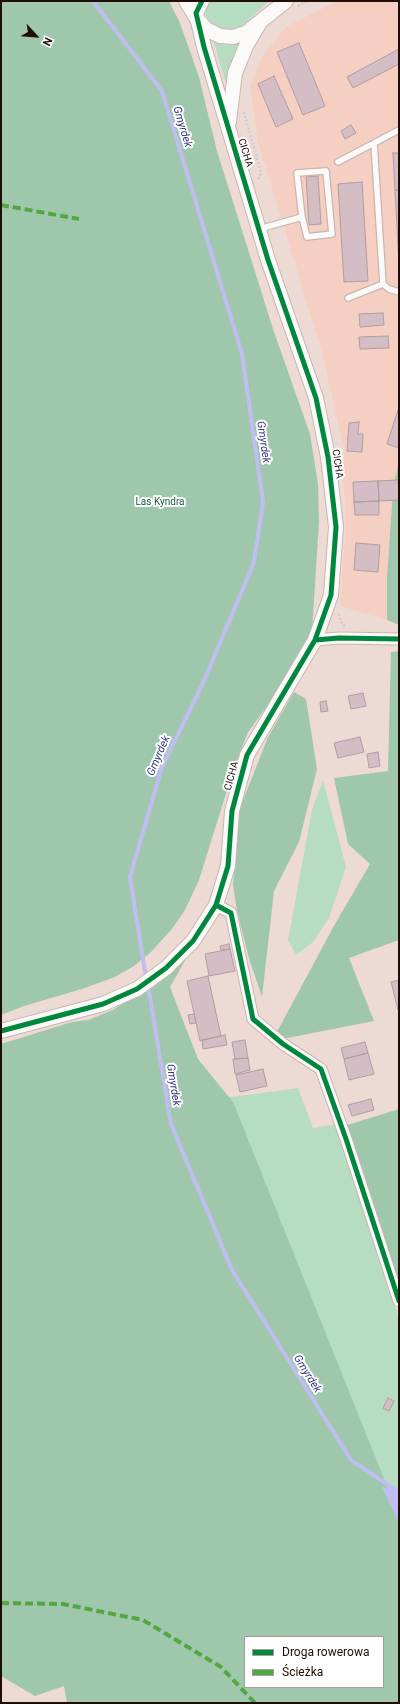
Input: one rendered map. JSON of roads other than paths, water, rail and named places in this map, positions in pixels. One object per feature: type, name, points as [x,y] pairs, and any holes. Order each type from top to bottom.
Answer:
[{"type":"street","points":[[186,1],[197,19],[206,29],[220,36],[234,37],[246,33],[286,1]]},
{"type":"street","points":[[197,19],[196,13],[202,1]]},
{"type":"street","name":"CICHA","points":[[1,1031],[103,1004],[139,988],[166,968],[193,942],[216,905],[228,866],[232,812],[247,755],[315,640],[331,595],[336,527],[328,457],[316,398],[259,229],[204,47],[197,19]]},
{"type":"street","points":[[229,130],[236,73],[246,46],[260,23]]},
{"type":"street","points":[[315,640],[339,638],[399,639]]},
{"type":"street","points":[[216,905],[231,913],[253,1020],[283,1044],[321,1069],[346,1138],[399,1301]]},
{"type":"lane","points":[[338,162],[399,130]]},
{"type":"lane","points":[[374,143],[383,284]]},
{"type":"lane","points":[[326,171],[332,234],[307,237],[302,217],[297,173],[326,171]]},
{"type":"lane","points":[[259,229],[302,217]]},
{"type":"lane","points":[[383,284],[399,292]]},
{"type":"lane","points":[[348,298],[383,284]]},
{"type":"water","points":[[382,1487],[399,1491],[399,1523]]},
{"type":"waterway","name":"Gmyrdek","points":[[93,1],[162,91],[242,354],[263,502],[254,562],[204,681],[162,767],[130,877],[146,978]]},
{"type":"waterway","name":"Gmyrdek","points":[[148,985],[171,1124],[232,1270],[351,1460],[399,1492]]},
{"type":"park label","name":"Las Kyndra","points":[[160,502]]}]
